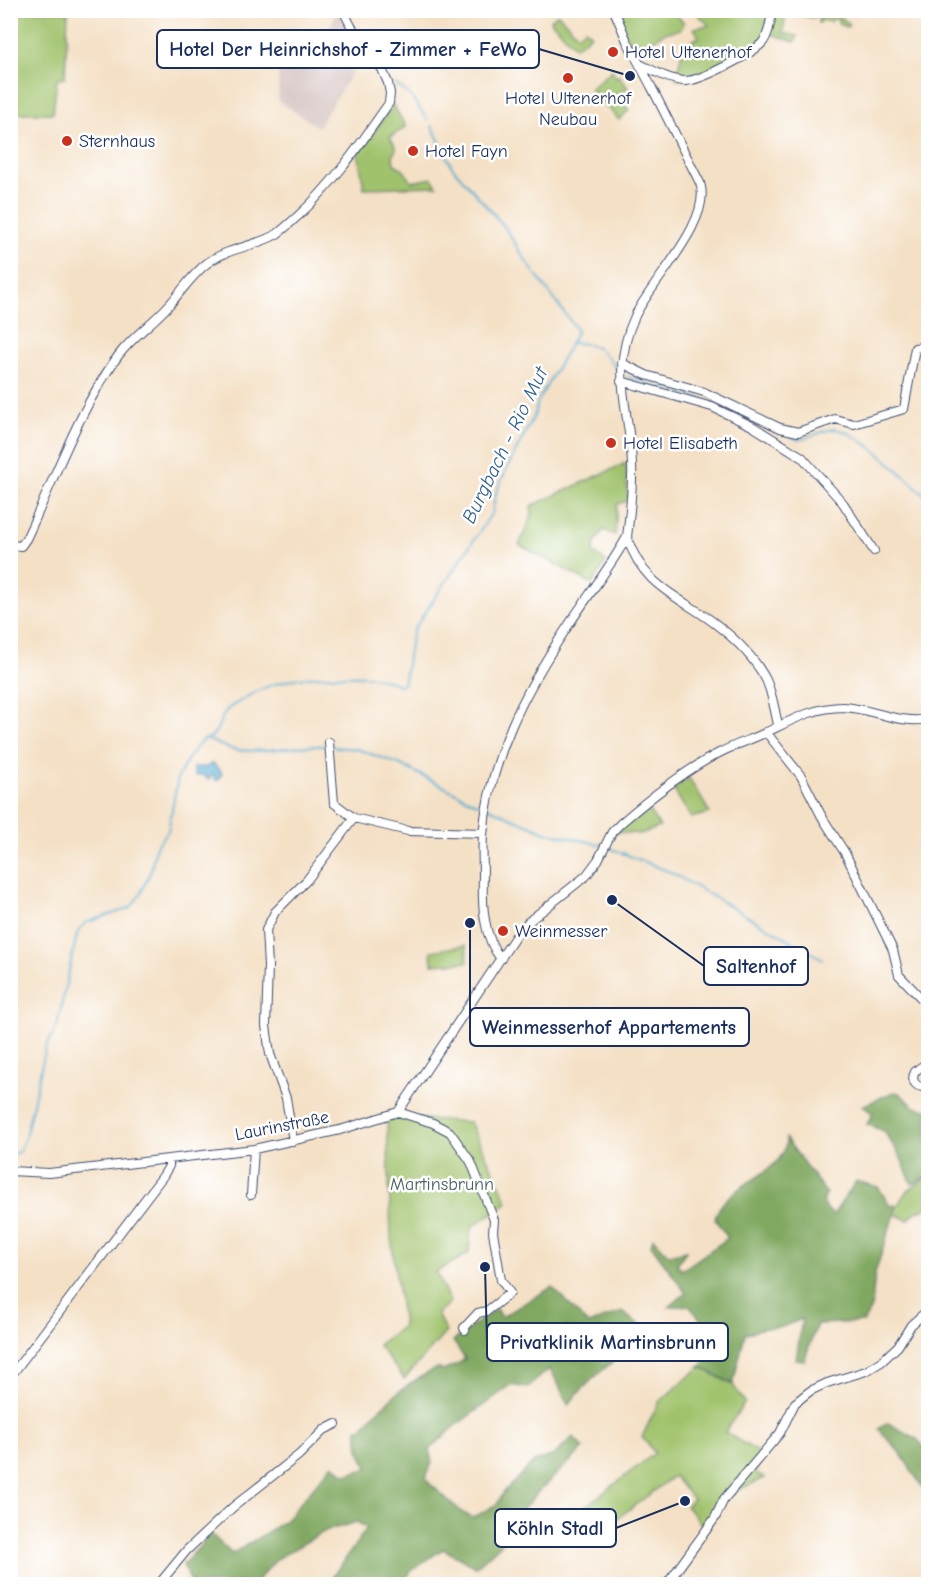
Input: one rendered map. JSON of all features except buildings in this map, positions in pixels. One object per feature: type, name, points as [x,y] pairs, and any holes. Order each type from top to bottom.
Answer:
[{"type":"street","points":[[10,545],[21,546],[26,539],[81,418],[112,366],[134,337],[168,307],[206,264],[220,256],[264,241],[304,211],[350,159],[389,103],[388,83],[382,69],[351,26],[343,10]]},
{"type":"street","points":[[501,959],[494,950],[487,927],[483,895],[483,833],[495,766],[511,722],[565,630],[618,554],[627,537],[632,463],[621,381],[622,363],[635,315],[694,223],[702,194],[700,183],[627,41],[614,10]]},
{"type":"street","points":[[640,64],[683,81],[698,78],[761,44],[766,36],[772,10]]},
{"type":"street","points":[[622,363],[646,375],[704,392],[780,428],[798,432],[835,419],[854,424],[904,409],[915,348],[928,346]]},
{"type":"street","points":[[621,381],[712,406],[753,426],[801,457],[843,503],[874,551]]},
{"type":"street","points":[[627,537],[632,552],[653,581],[679,601],[716,624],[740,645],[765,676],[778,724]]},
{"type":"street","points":[[465,1330],[464,1328],[478,1312],[487,1311],[510,1293],[501,1280],[493,1232],[494,1220],[471,1162],[450,1132],[433,1123],[398,1112],[528,922],[586,876],[598,860],[612,832],[621,823],[686,773],[717,754],[766,732],[778,724],[812,712],[844,707],[914,720],[928,719]]},
{"type":"street","points":[[766,732],[801,776],[822,817],[845,853],[893,950],[898,975],[921,998],[928,999]]},
{"type":"street","points":[[330,746],[334,803],[354,818],[408,831],[483,833]]},
{"type":"street","points":[[293,1141],[286,1098],[270,1054],[266,1026],[268,966],[266,930],[275,912],[307,880],[354,818]]},
{"type":"street","points":[[928,1062],[917,1069],[914,1081],[918,1087],[928,1086]]},
{"type":"street","name":"Laurinstraße","points":[[10,1171],[49,1173],[254,1149],[340,1130],[398,1112]]},
{"type":"street","points":[[251,1195],[254,1149]]},
{"type":"street","points":[[10,1377],[163,1176],[169,1166],[169,1159]]},
{"type":"street","points":[[667,1584],[715,1518],[724,1499],[780,1433],[795,1403],[810,1391],[827,1383],[867,1371],[881,1362],[898,1346],[911,1324],[928,1310]]},
{"type":"street","points":[[159,1584],[187,1550],[232,1507],[299,1455],[324,1430],[336,1424]]},
{"type":"shaded area","points":[[337,11],[366,50],[318,127],[278,101],[279,50],[324,41]]},
{"type":"green space","points":[[11,11],[68,11],[65,78],[57,79],[53,113],[11,111]]},
{"type":"green space","points":[[614,11],[673,11],[684,23],[681,29],[664,33],[634,53]]},
{"type":"green space","points":[[694,11],[772,11],[764,40],[698,78],[676,79],[683,46],[699,37],[694,28],[709,25]]},
{"type":"green space","points":[[774,11],[834,11],[849,24],[847,27],[838,24],[839,20],[833,18],[831,22],[821,20],[818,23],[819,17],[786,13],[783,33],[797,36],[795,42],[769,33]]},
{"type":"green space","points":[[558,14],[578,35],[585,29],[591,35],[575,47],[550,20]]},
{"type":"green space","points":[[612,70],[628,88],[616,95],[629,110],[619,120],[590,89]]},
{"type":"green space","points":[[393,105],[406,127],[390,137],[396,148],[393,156],[394,164],[402,168],[412,182],[432,178],[437,186],[364,188],[358,154]]},
{"type":"green space","points":[[626,463],[628,501],[617,504],[615,535],[603,530],[595,543],[593,552],[606,562],[592,584],[519,545],[532,515],[531,506]]},
{"type":"green space","points":[[689,778],[710,813],[691,818],[673,789]]},
{"type":"green space","points":[[648,809],[660,827],[640,834],[616,832]]},
{"type":"green space","points":[[466,945],[468,962],[432,964],[431,951]]},
{"type":"green space","points":[[893,1092],[899,1093],[915,1107],[928,1110],[928,1176],[912,1184],[900,1156],[884,1131],[867,1124],[873,1113],[862,1106]]},
{"type":"green space","name":"Martinsbrunn","points":[[395,1117],[470,1122],[508,1202],[471,1228],[469,1253],[436,1272],[450,1302],[437,1314],[446,1332],[404,1379],[378,1345],[403,1326],[391,1237],[387,1121]]},
{"type":"green space","points":[[786,1139],[826,1193],[823,1205],[833,1215],[856,1181],[878,1187],[890,1206],[897,1205],[875,1273],[872,1305],[864,1322],[817,1324],[804,1361],[796,1360],[802,1319],[782,1327],[763,1328],[745,1334],[733,1384],[700,1367],[711,1354],[709,1333],[688,1305],[669,1307],[686,1293],[651,1245],[653,1238],[669,1255],[686,1251],[677,1264],[682,1270],[728,1238],[715,1219],[720,1207],[729,1196],[777,1162],[784,1151]]},
{"type":"green space","points":[[928,1177],[928,1207],[916,1212],[908,1220],[894,1214],[907,1192]]},
{"type":"green space","points":[[552,1287],[588,1324],[622,1312],[665,1343],[645,1352],[640,1344],[631,1349],[601,1371],[568,1405],[549,1369],[527,1388],[511,1385],[458,1424],[430,1449],[432,1463],[426,1477],[429,1483],[463,1513],[473,1518],[497,1504],[504,1492],[534,1462],[554,1455],[573,1437],[584,1448],[538,1492],[517,1516],[516,1525],[503,1542],[476,1567],[443,1549],[411,1571],[402,1584],[328,1584],[367,1528],[357,1522],[325,1531],[278,1558],[254,1584],[192,1584],[183,1565],[211,1534],[232,1554],[285,1521],[333,1464],[346,1475],[368,1468],[359,1450],[357,1428],[362,1428],[388,1401],[417,1379],[438,1368],[443,1371],[465,1359],[453,1341],[496,1309],[502,1317]]},
{"type":"green space","points":[[700,1367],[733,1385],[745,1402],[725,1432],[761,1454],[756,1473],[765,1478],[724,1499],[706,1530],[686,1506],[693,1499],[674,1476],[579,1547],[564,1523],[655,1453],[642,1437],[659,1402]]},
{"type":"green space","points":[[888,1423],[917,1439],[928,1451],[928,1496],[901,1454],[879,1429]]},
{"type":"water","points":[[213,763],[222,773],[219,780],[215,780],[213,774],[208,780],[204,775],[195,776],[193,767],[206,767]]},
{"type":"waterway","points":[[395,84],[409,94],[428,120]]},
{"type":"waterway","points":[[432,126],[452,167],[504,226],[526,261],[577,330],[571,343]]},
{"type":"waterway","name":"Burgbach - Rio Mut","points":[[10,1155],[19,1152],[25,1138],[46,1047],[57,1026],[77,934],[88,922],[130,908],[140,895],[151,870],[156,846],[168,831],[178,777],[202,740],[208,739],[215,733],[227,710],[251,694],[277,683],[317,676],[370,676],[403,684],[414,629],[492,513],[496,493],[534,416],[538,401],[571,343],[587,344],[599,349],[618,370]]},
{"type":"waterway","name":"Burgbach - Rio Mut","points":[[627,377],[702,399],[799,440],[831,429],[845,432],[884,458],[928,498]]},
{"type":"waterway","points":[[209,740],[241,751],[327,746]]},
{"type":"waterway","points":[[333,747],[357,749],[399,764],[472,801],[546,832],[602,845]]},
{"type":"waterway","points":[[607,847],[670,872],[823,959]]},
{"type":"place","name":"Hotel Ultenerhof","points":[[613,52]]},
{"type":"place","name":"Hotel Der Heinrichshof - Zimmer + FeWo","points":[[630,76]]},
{"type":"place","name":"Hotel Ultenerhof Neubau","points":[[568,78]]},
{"type":"place","name":"Sternhaus","points":[[67,141]]},
{"type":"place","name":"Hotel Fayn","points":[[413,151]]},
{"type":"place","name":"Hotel Elisabeth","points":[[611,443]]},
{"type":"place","name":"Saltenhof","points":[[612,900]]},
{"type":"place","name":"Weinmesserhof Appartements","points":[[470,923]]},
{"type":"place","name":"Weinmesser","points":[[503,931]]},
{"type":"place","name":"Privatklinik Martinsbrunn","points":[[485,1267]]},
{"type":"place","name":"Köhln Stadl","points":[[685,1501]]}]
